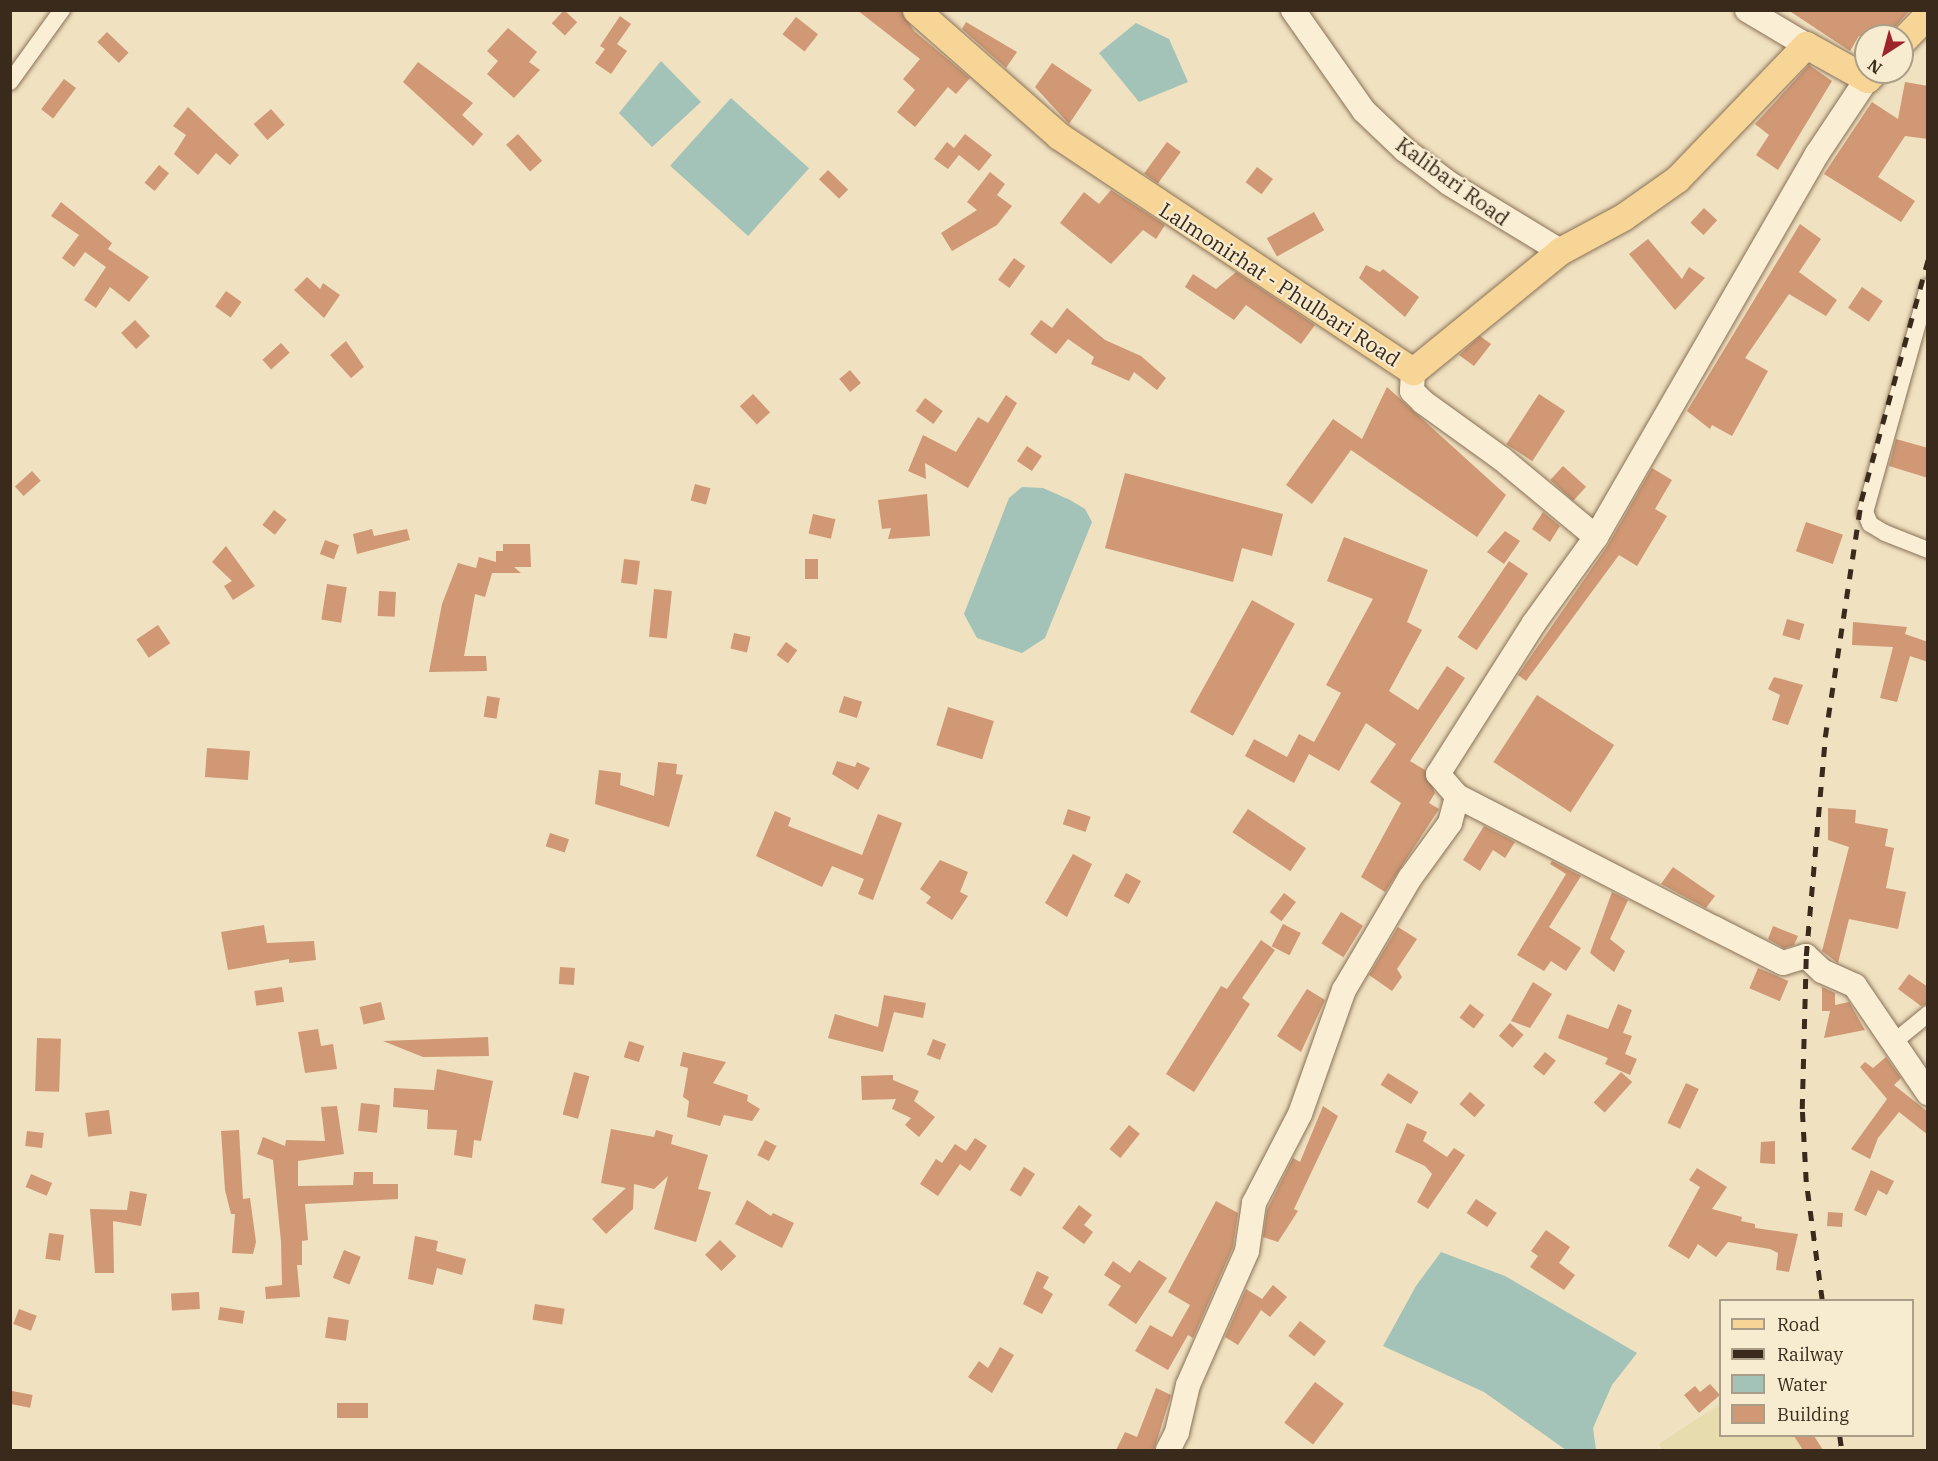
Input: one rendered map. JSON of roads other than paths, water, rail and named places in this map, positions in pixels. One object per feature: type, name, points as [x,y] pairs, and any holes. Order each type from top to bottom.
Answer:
[{"type":"main road","name":"Lalmonirhat - Phulbari Road","points":[[916,10],[1059,136],[1413,372],[1560,252],[1623,217],[1677,179],[1806,45]]},
{"type":"main road","points":[[1914,29],[1928,14]]},
{"type":"main road","points":[[1806,45],[1854,68]]},
{"type":"street","points":[[10,82],[62,10]]},
{"type":"street","name":"Kalibari Road","points":[[1293,10],[1364,111],[1405,150],[1450,184],[1560,252]]},
{"type":"street","points":[[1747,10],[1806,45]]},
{"type":"street","points":[[1865,84],[1817,154],[1596,537],[1534,623],[1438,774],[1457,796],[1783,963],[1806,956],[1822,971],[1855,986],[1895,1041],[1928,1093]]},
{"type":"street","points":[[1928,287],[1865,512],[1870,524],[1928,550]]},
{"type":"street","points":[[1413,372],[1412,391],[1423,402],[1502,459],[1596,537]]},
{"type":"street","points":[[1168,1450],[1177,1432],[1188,1385],[1247,1251],[1254,1203],[1300,1114],[1344,990],[1410,878],[1450,822],[1457,796]]},
{"type":"street","points":[[1895,1041],[1928,1014]]},
{"type":"water","points":[[1136,23],[1169,39],[1188,82],[1139,102],[1099,53]]},
{"type":"water","points":[[661,61],[701,102],[652,147],[619,113]]},
{"type":"water","points":[[731,98],[809,168],[748,236],[670,166]]},
{"type":"water","points":[[1022,487],[1043,488],[1070,500],[1085,509],[1092,522],[1045,638],[1022,653],[977,638],[964,614],[1009,498]]},
{"type":"water","points":[[1441,1252],[1505,1276],[1637,1353],[1612,1385],[1593,1428],[1596,1450],[1566,1450],[1484,1392],[1383,1346],[1416,1286]]},
{"type":"railway","points":[[1822,1299],[1806,1182],[1802,1109],[1806,956],[1825,737],[1861,501],[1928,259]]},
{"type":"railway","points":[[1840,1437],[1842,1450]]}]
